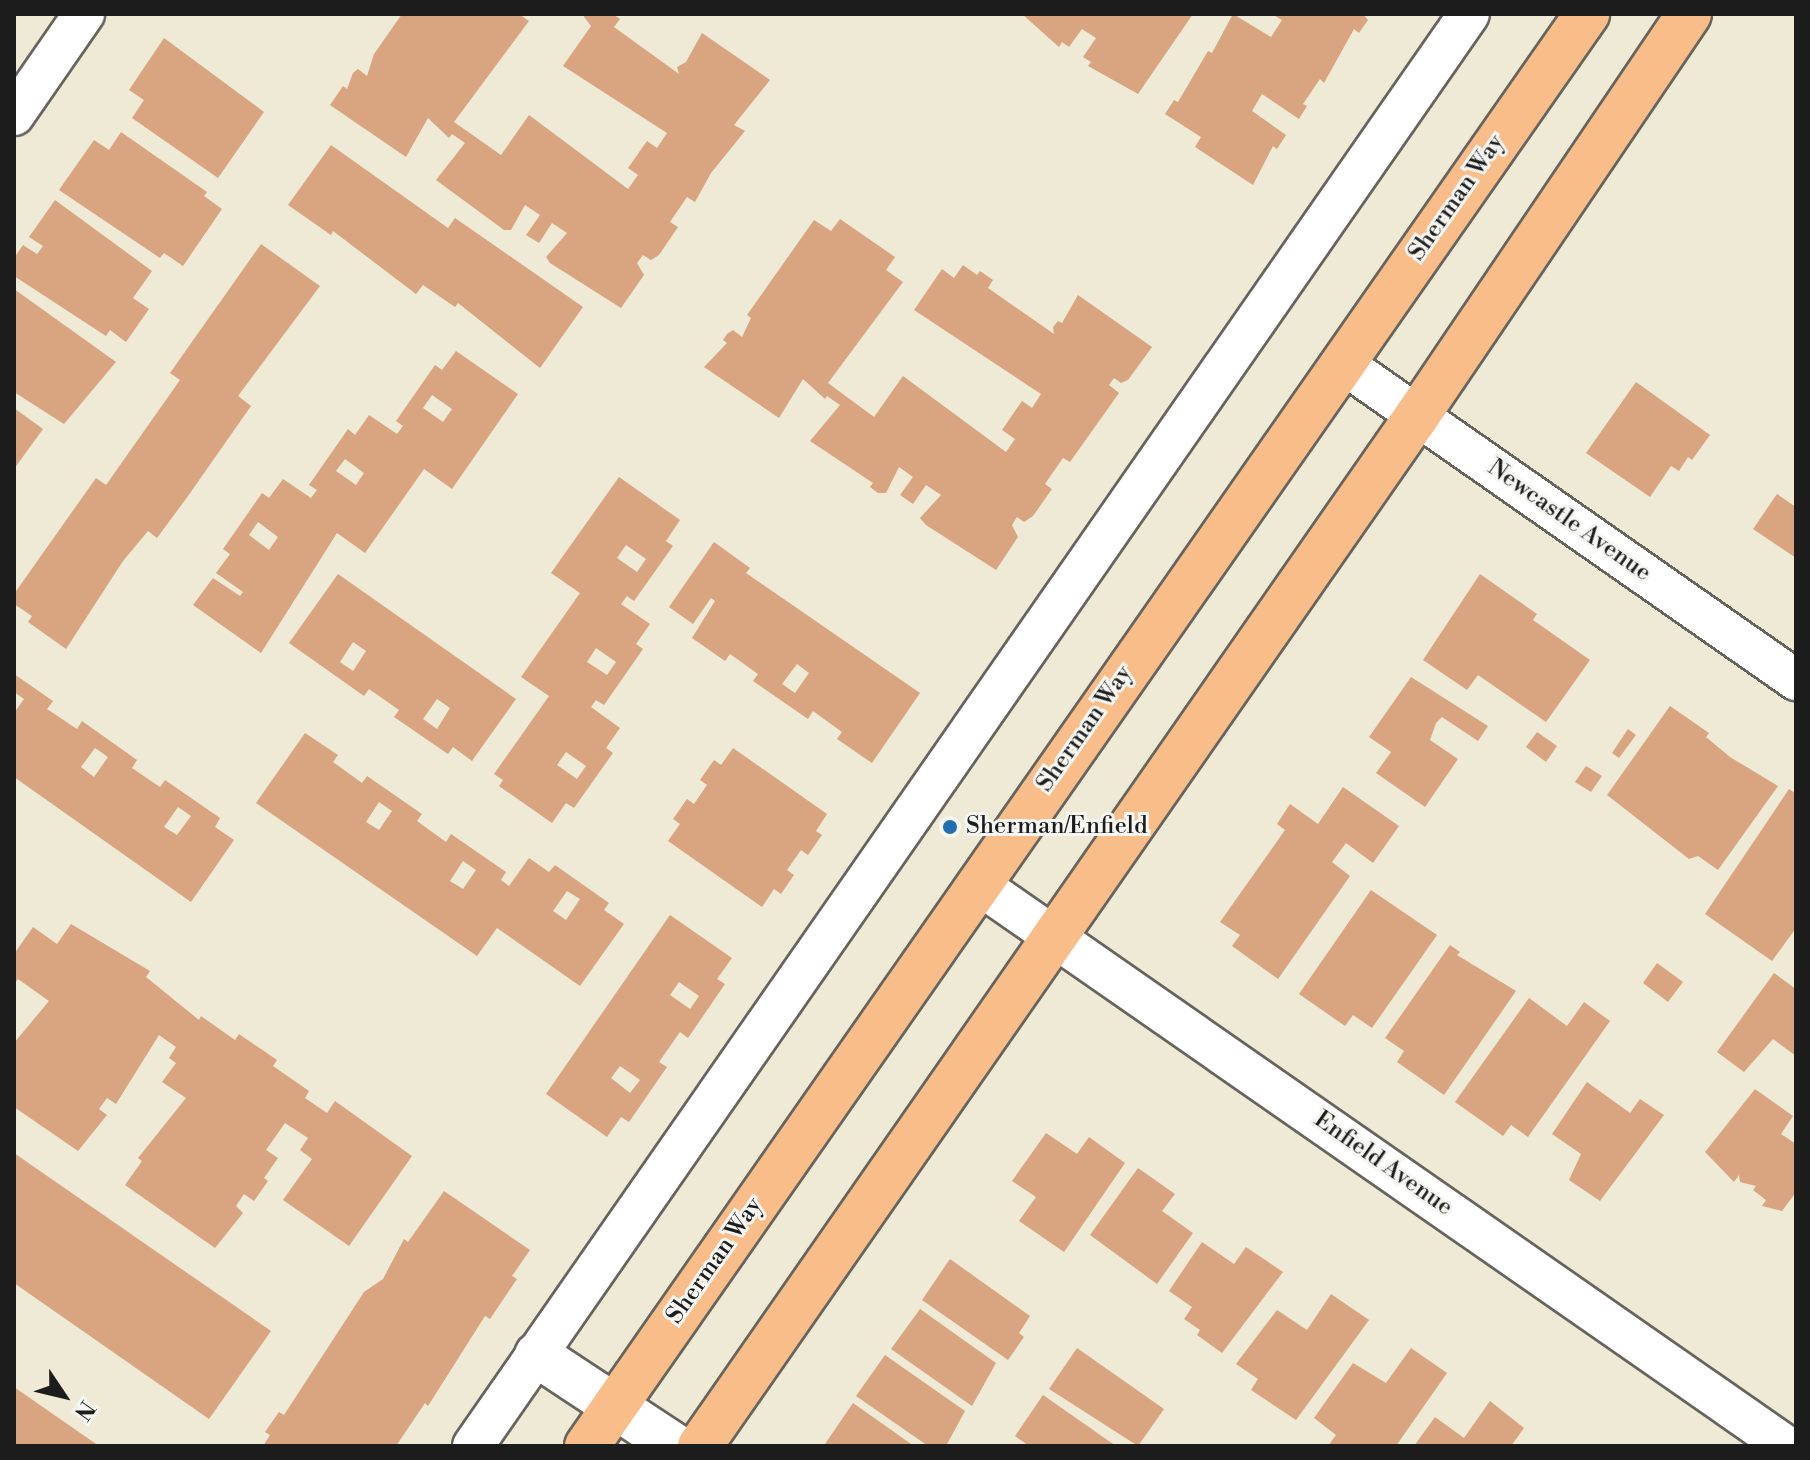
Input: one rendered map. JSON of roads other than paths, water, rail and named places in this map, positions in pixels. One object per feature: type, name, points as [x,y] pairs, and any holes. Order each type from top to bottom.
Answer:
[{"type":"main road","name":"Sherman Way","points":[[587,1446],[1587,14]]},
{"type":"main road","points":[[700,1446],[1417,416],[1689,14]]},
{"type":"street","points":[[473,1446],[1469,14]]},
{"type":"street","points":[[14,115],[73,18]]},
{"type":"street","name":"Newcastle Avenue","points":[[1342,363],[1796,680]]},
{"type":"street","name":"Enfield Avenue","points":[[978,884],[1786,1446]]},
{"type":"street","points":[[537,1355],[675,1446]]},
{"type":"place","name":"Sherman/Enfield","points":[[950,827]]}]
